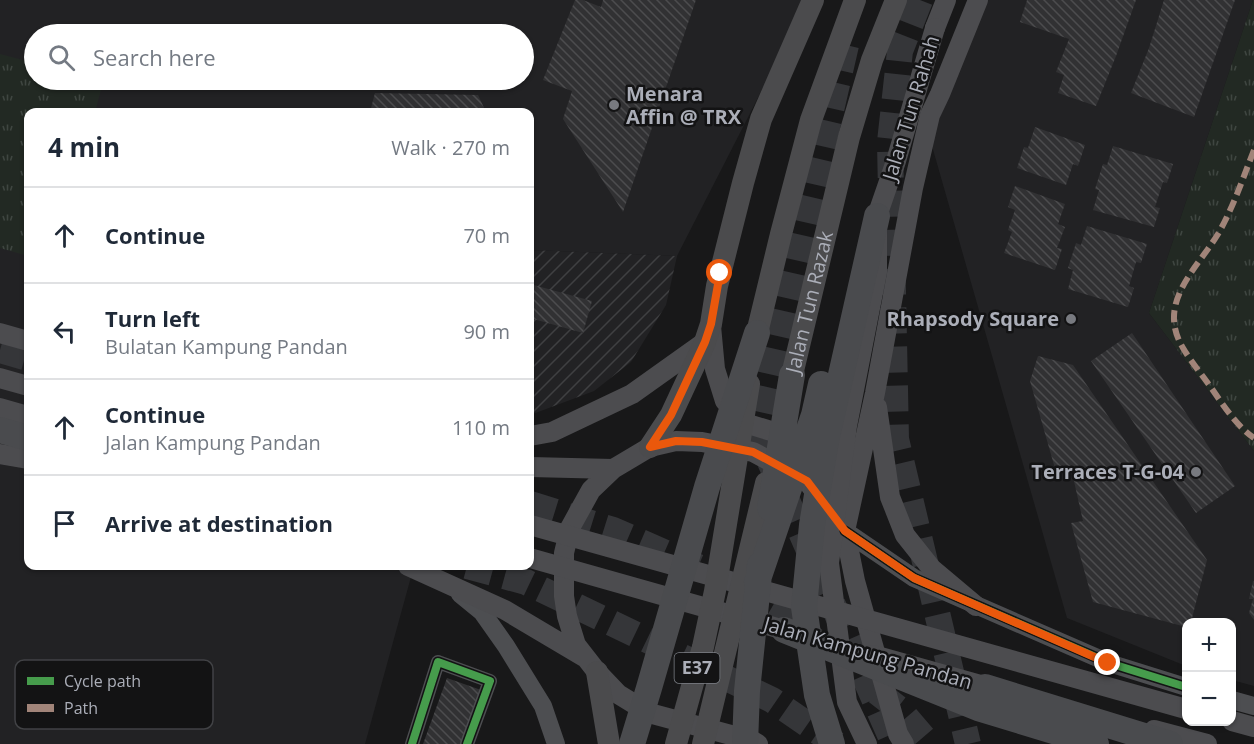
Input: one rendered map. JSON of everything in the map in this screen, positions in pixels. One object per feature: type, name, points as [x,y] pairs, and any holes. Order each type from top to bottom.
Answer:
[{"type":"highway","points":[[758,582],[814,415],[844,290],[877,216]]},
{"type":"highway","points":[[804,608],[812,525],[826,441],[877,216]]},
{"type":"highway","points":[[632,744],[707,487],[758,333]]},
{"type":"highway","points":[[745,744],[747,692],[758,582],[792,375]]},
{"type":"highway","points":[[814,415],[804,608],[817,695],[832,744]]},
{"type":"highway","points":[[0,430],[24,437]]},
{"type":"highway","points":[[784,630],[978,708],[1096,744]]},
{"type":"highway","points":[[985,687],[1170,744]]},
{"type":"highway","points":[[747,692],[758,744]]},
{"type":"main road","points":[[650,447],[671,415],[708,333],[720,273],[761,119],[813,0]]},
{"type":"main road","name":"Jalan Tun Razak","points":[[676,744],[703,647],[715,591],[758,333],[781,234],[811,120],[855,0]]},
{"type":"main road","name":"Jalan Tun Razak","points":[[702,744],[852,126],[872,60],[896,0]]},
{"type":"main road","name":"Jalan Tun Rahah","points":[[867,744],[847,702],[829,563],[847,426],[877,272],[877,216],[896,161],[935,28],[946,0]]},
{"type":"main road","points":[[904,744],[898,734],[855,581],[845,531],[875,393],[913,188],[930,115],[978,0]]},
{"type":"main road","points":[[0,333],[24,340]]},
{"type":"main road","points":[[708,333],[715,369],[725,401],[748,424],[803,441],[835,432],[858,405],[879,370]]},
{"type":"main road","points":[[534,435],[552,432],[632,394],[708,333]]},
{"type":"main road","points":[[0,378],[24,385]]},
{"type":"main road","points":[[875,393],[890,497],[905,535],[932,569],[976,606]]},
{"type":"main road","points":[[0,408],[24,415]]},
{"type":"main road","points":[[758,744],[649,713],[618,694],[591,665],[576,645],[567,616],[564,596],[564,552],[570,528],[591,490],[613,469],[650,447],[676,441],[702,442],[753,452],[807,481],[845,531]]},
{"type":"main road","points":[[0,454],[24,458]]},
{"type":"main road","points":[[534,467],[613,469]]},
{"type":"main road","name":"Jalan Kampung Pandan","points":[[534,526],[1182,708]]},
{"type":"main road","name":"Jalan Kampung Pandan","points":[[534,559],[985,687],[1207,744]]},
{"type":"main road","points":[[422,570],[505,610],[591,665],[609,744]]},
{"type":"street","points":[[845,531],[914,578],[1108,663],[1182,686]]},
{"type":"street","points":[[449,584],[482,612],[506,646],[543,706],[556,744]]},
{"type":"street","points":[[412,744],[438,662],[490,681],[466,744]]},
{"type":"street","points":[[1236,701],[1254,706]]},
{"type":"shaded area","points":[[0,0],[808,0],[677,256],[534,250],[534,108],[24,108],[24,570],[413,570],[365,744],[0,744]]},
{"type":"shaded area","points":[[978,0],[1253,0],[1149,313],[1254,451],[1254,686],[1236,681],[1236,618],[1182,618],[1182,664],[1067,618],[926,125]]},
{"type":"shaded area","points":[[534,250],[677,256],[666,305],[631,362],[594,391],[534,414]]},
{"type":"green space","points":[[1254,0],[1254,451],[1149,313]]},
{"type":"green space","points":[[0,54],[24,60],[24,90],[101,90],[96,108],[24,108],[24,255],[0,248]]},
{"type":"building","name":"Menara Affin @ TRX","points":[[575,0],[583,0],[601,7],[603,0],[696,0],[623,212],[563,119],[572,91],[543,80]]},
{"type":"building","points":[[1027,0],[1136,0],[1096,106],[1058,93],[1064,75],[1056,72],[1069,39],[1020,22]]},
{"type":"building","points":[[1164,0],[1235,0],[1194,117],[1131,93],[1149,48]]},
{"type":"building","points":[[375,93],[478,95],[484,108],[371,108]]},
{"type":"building","points":[[1035,127],[1085,145],[1078,166],[1073,164],[1066,185],[1017,168],[1024,147],[1028,148]]},
{"type":"building","points":[[1113,146],[1173,164],[1167,183],[1163,182],[1155,207],[1160,208],[1154,227],[1093,210],[1099,190],[1095,189],[1103,164],[1107,165]]},
{"type":"building","points":[[1015,186],[1065,204],[1058,224],[1065,227],[1057,248],[1062,249],[1055,270],[1004,253],[1012,232],[1008,230],[1015,210],[1008,207]]},
{"type":"building","points":[[1087,226],[1147,244],[1141,263],[1136,262],[1129,286],[1134,288],[1128,307],[1068,289],[1073,270],[1068,268],[1076,243],[1081,245]]},
{"type":"building","points":[[534,285],[592,301],[583,333],[534,319]]},
{"type":"building","points":[[1132,333],[1235,486],[1196,513],[1091,361]]},
{"type":"building","points":[[1038,356],[1073,365],[1207,560],[1192,618],[1182,618],[1182,626],[1093,602],[1071,523],[1083,521],[1071,468],[1056,472],[1030,381]]},
{"type":"building","points":[[1253,581],[1254,620],[1249,613],[1253,599],[1249,599]]},
{"type":"building","points":[[447,678],[481,690],[461,744],[423,744]]},
{"type":"tunnel","points":[[920,0],[900,51],[890,142],[896,439],[968,744]]},
{"type":"tunnel","points":[[846,45],[757,432],[894,744]]},
{"type":"tunnel","points":[[0,350],[24,357]]},
{"type":"tunnel","points":[[534,505],[613,530],[698,567]]},
{"type":"tunnel","points":[[482,570],[526,582],[772,700],[836,744]]},
{"type":"tunnel","points":[[738,588],[782,613],[814,640]]},
{"type":"tunnel","points":[[877,692],[899,709],[929,744]]},
{"type":"marked path","points":[[1254,150],[1238,193],[1218,234],[1182,288],[1176,302],[1174,316],[1176,332],[1183,348],[1234,419],[1254,438]]},
{"type":"cycle path","points":[[845,531],[914,578],[1109,663],[1182,686]]},
{"type":"cycle path","points":[[412,744],[438,662],[490,681],[467,744]]},
{"type":"place","name":"Menara Affin @ TRX","points":[[614,105]]},
{"type":"place","name":"Rhapsody Square","points":[[1071,319]]},
{"type":"place","name":"Terraces T-G-04","points":[[1196,472]]},
{"type":"route","points":[[720,273],[711,324],[705,342],[671,415],[650,447],[676,441],[702,442],[753,452],[807,481],[845,531],[914,578],[1108,663]]}]
